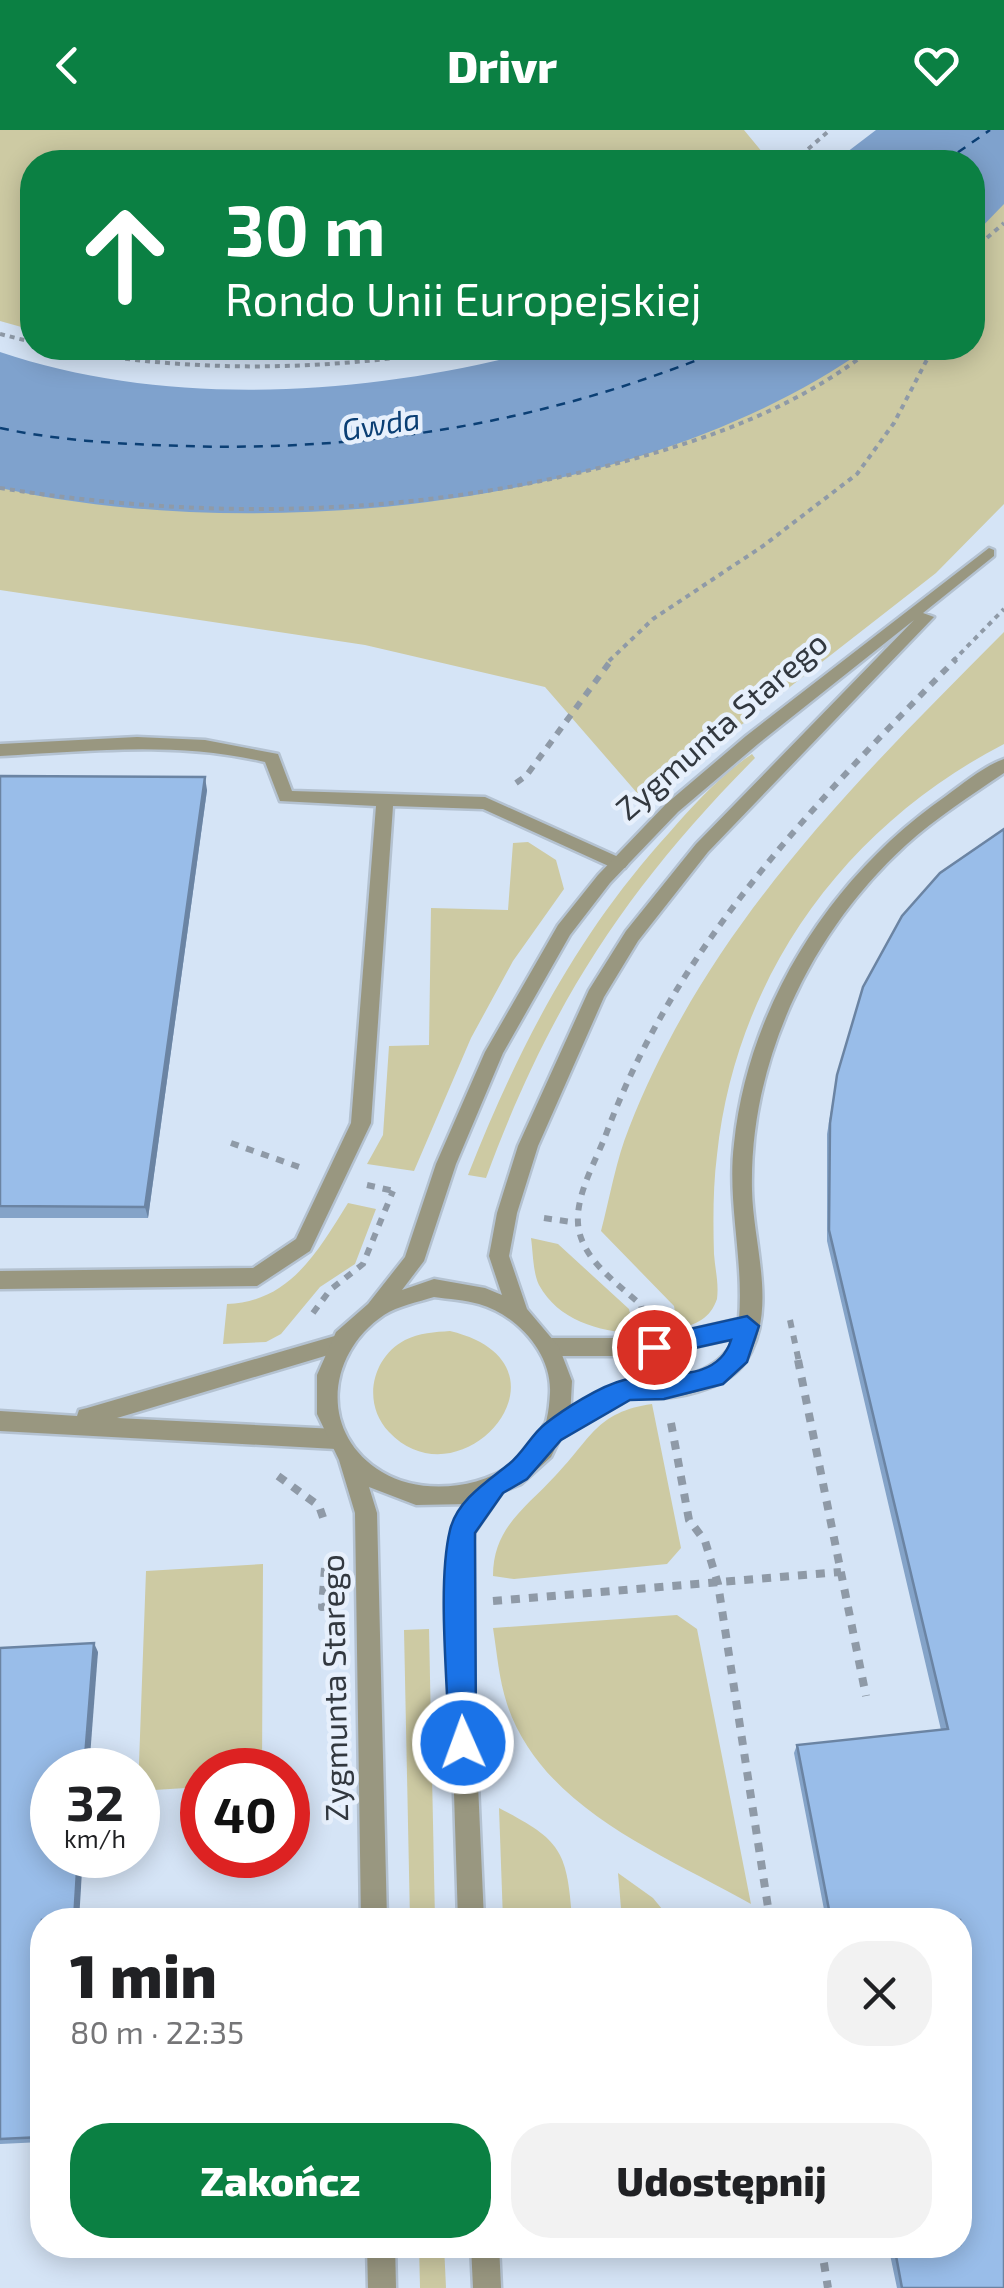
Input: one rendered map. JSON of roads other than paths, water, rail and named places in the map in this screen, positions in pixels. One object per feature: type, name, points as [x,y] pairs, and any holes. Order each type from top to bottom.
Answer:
[{"type":"street","name":"Zygmunta Starego","points":[[516,1308],[499,1256],[507,1213],[570,1046],[632,936],[702,848],[775,768],[1004,536]]},
{"type":"street","name":"Zygmunta Starego","points":[[378,1306],[414,1261],[446,1164],[521,1002],[564,930],[672,808],[989,553]]},
{"type":"street","points":[[0,750],[191,742],[232,746],[272,758],[286,797],[486,804],[619,864]]},
{"type":"street","points":[[338,1344],[324,1391],[326,1416],[343,1449],[368,1474],[415,1494],[468,1494],[494,1485],[518,1472],[552,1432],[627,1389],[664,1389],[714,1376],[738,1354],[751,1304],[742,1186],[757,1075],[774,1024],[813,947],[851,892],[919,824],[1004,765]]},
{"type":"street","points":[[0,1280],[257,1277],[303,1246],[362,1122],[385,800]]},
{"type":"street","points":[[70,1422],[338,1344],[378,1306],[405,1293],[463,1288],[516,1308],[537,1325],[552,1347],[561,1374],[562,1404],[552,1432]]},
{"type":"street","points":[[552,1347],[654,1347],[747,1326]]},
{"type":"street","points":[[0,1420],[70,1422],[343,1449]]},
{"type":"street","name":"Zygmunta Starego","points":[[343,1449],[366,1513],[374,1908]]},
{"type":"street","points":[[471,1908],[459,1603],[463,1530],[494,1485]]},
{"type":"street","points":[[381,2258],[382,2288]]},
{"type":"street","points":[[486,2258],[487,2288]]},
{"type":"water","points":[[876,130],[1004,130],[1004,204],[985,224],[985,150],[850,150]]},
{"type":"water","name":"Gwda","points":[[0,352],[66,370],[203,389],[344,385],[498,360],[847,360],[777,402],[675,445],[564,477],[448,499],[331,511],[215,513],[103,505],[0,488]]}]
